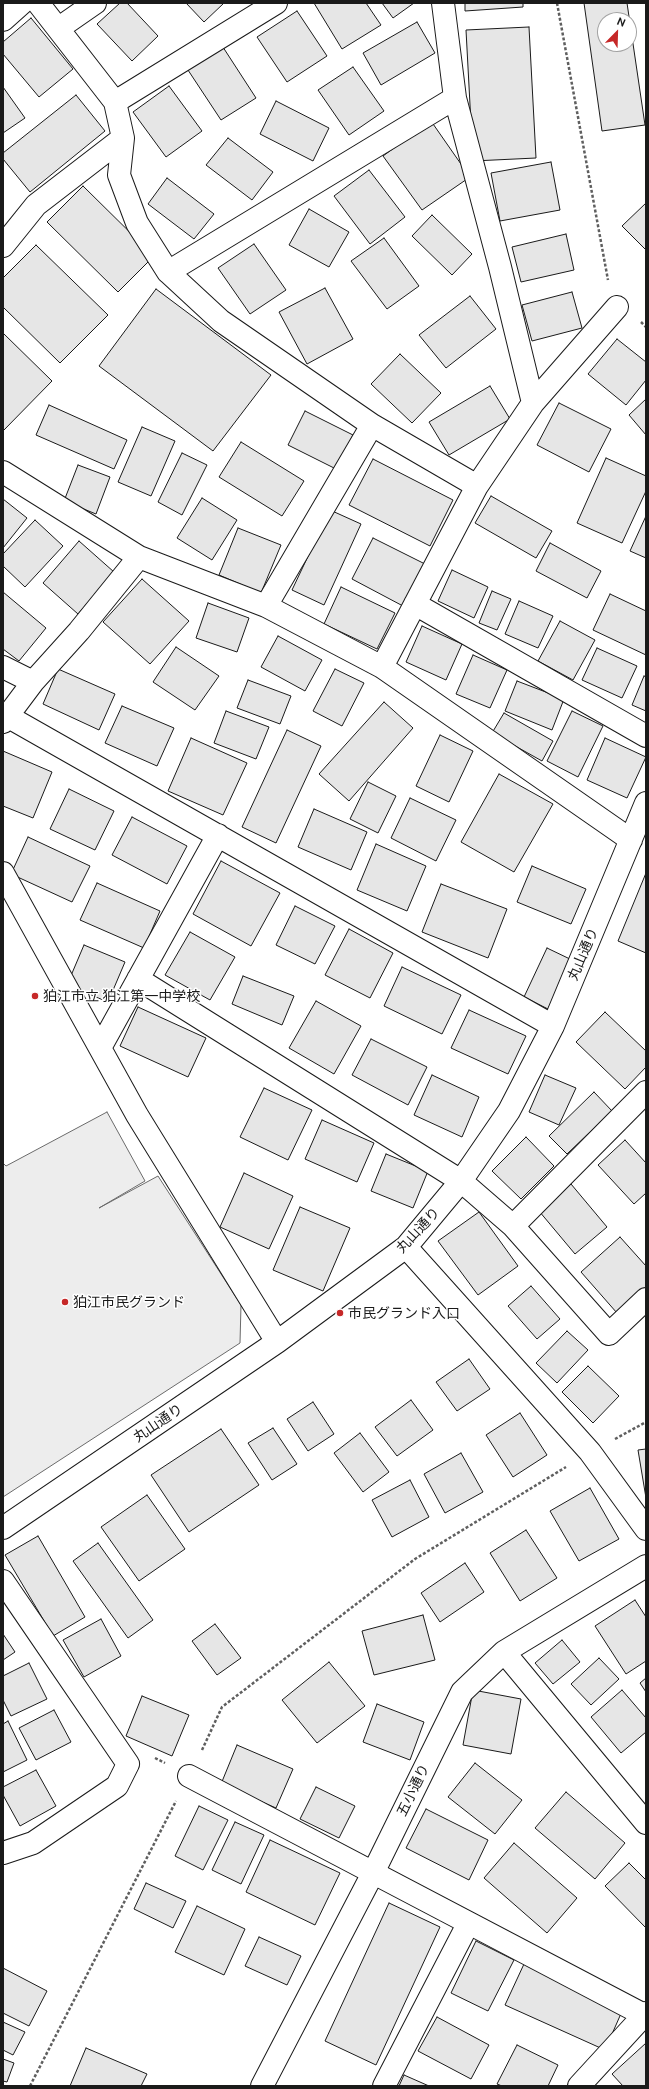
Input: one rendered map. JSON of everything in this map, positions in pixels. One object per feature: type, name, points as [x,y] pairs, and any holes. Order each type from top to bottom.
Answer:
[{"type":"street","points":[[3,20],[22,3]]},
{"type":"street","points":[[38,3],[116,102],[123,138],[120,175],[137,224],[168,272],[221,321],[372,425],[477,486]]},
{"type":"street","points":[[59,28],[95,3]]},
{"type":"street","points":[[116,102],[276,3]]},
{"type":"street","points":[[443,3],[455,98],[500,267],[533,403]]},
{"type":"street","points":[[168,272],[455,98]]},
{"type":"street","points":[[3,246],[36,205],[123,138]]},
{"type":"street","points":[[382,667],[477,486],[533,403],[617,308]]},
{"type":"street","points":[[266,606],[372,425]]},
{"type":"street","points":[[3,472],[139,557],[266,606],[382,667],[631,840]]},
{"type":"street","points":[[139,557],[79,631],[33,682],[5,719],[218,835],[553,1026]]},
{"type":"street","points":[[415,604],[646,736]]},
{"type":"street","points":[[3,667],[33,682]]},
{"type":"street","name":"丸山通り","points":[[3,1528],[277,1342],[406,1248],[461,1181],[509,1110],[553,1026],[646,803]]},
{"type":"street","points":[[100,1048],[218,835]]},
{"type":"street","points":[[3,873],[138,1115],[277,1342]]},
{"type":"street","points":[[138,979],[461,1181],[512,1226],[609,1334],[646,1299]]},
{"type":"street","points":[[512,1226],[646,1092]]},
{"type":"street","points":[[406,1248],[590,1452],[646,1529]]},
{"type":"street","name":"五小通り","points":[[262,2086],[373,1873],[462,1692],[504,1652],[646,1566]]},
{"type":"street","points":[[3,1581],[128,1764],[117,1786],[33,1843],[6,1846]]},
{"type":"street","points":[[504,1652],[646,1823]]},
{"type":"street","points":[[189,1776],[468,1924],[646,2014],[579,2086]]},
{"type":"street","points":[[384,2086],[468,1924]]},
{"type":"path","points":[[557,3],[607,276],[617,308],[646,326]]},
{"type":"path","points":[[30,2086],[189,1776],[222,1707],[415,1559],[590,1452],[646,1422]]},
{"type":"path","points":[[128,1764],[153,1758],[176,1767],[189,1776]]},
{"type":"shaded area","name":"狛江市民グランド","points":[[107,1112],[145,1181],[99,1208],[158,1176],[241,1305],[240,1343],[3,1497],[3,1163],[6,1166]]},
{"type":"building","points":[[120,3],[127,3],[158,36],[132,61],[97,24]]},
{"type":"building","points":[[186,3],[224,3],[204,22]]},
{"type":"building","points":[[314,3],[366,3],[381,25],[342,49]]},
{"type":"building","points":[[382,3],[414,3],[393,18]]},
{"type":"building","points":[[465,3],[523,3],[523,7],[465,11]]},
{"type":"building","points":[[584,3],[627,3],[628,12],[597,12],[597,52],[634,52],[645,125],[602,131]]},
{"type":"building","points":[[297,11],[327,56],[287,82],[257,37]]},
{"type":"building","points":[[31,18],[73,69],[39,97],[3,54],[3,42]]},
{"type":"building","points":[[417,22],[435,53],[381,85],[363,53]]},
{"type":"building","points":[[529,27],[536,158],[473,161],[466,30]]},
{"type":"building","points":[[219,41],[256,98],[221,120],[184,64]]},
{"type":"building","points":[[353,67],[384,111],[349,135],[318,90]]},
{"type":"building","points":[[169,86],[202,131],[166,157],[133,112]]},
{"type":"building","points":[[3,87],[25,118],[3,133]]},
{"type":"building","points":[[76,95],[105,131],[30,192],[3,159],[3,153]]},
{"type":"building","points":[[276,101],[329,128],[313,161],[260,134]]},
{"type":"building","points":[[431,121],[470,177],[422,210],[383,156]]},
{"type":"building","points":[[228,138],[273,172],[252,200],[206,165]]},
{"type":"building","points":[[551,162],[560,210],[500,221],[491,173]]},
{"type":"building","points":[[369,170],[405,217],[370,244],[334,196]]},
{"type":"building","points":[[167,178],[214,214],[194,239],[148,204]]},
{"type":"building","points":[[83,186],[154,256],[118,292],[47,222]]},
{"type":"building","points":[[646,203],[646,250],[622,226]]},
{"type":"building","points":[[309,209],[349,232],[329,267],[289,245]]},
{"type":"building","points":[[432,215],[472,254],[452,275],[412,236]]},
{"type":"building","points":[[566,234],[574,270],[521,282],[512,247]]},
{"type":"building","points":[[384,238],[419,286],[387,309],[351,261]]},
{"type":"building","points":[[254,244],[286,290],[250,314],[218,268]]},
{"type":"building","points":[[36,245],[108,315],[60,363],[3,307],[3,278]]},
{"type":"building","points":[[325,288],[353,339],[307,364],[279,312]]},
{"type":"building","points":[[156,289],[271,375],[213,451],[99,366]]},
{"type":"building","points":[[572,292],[582,328],[532,341],[522,305]]},
{"type":"building","points":[[470,296],[496,329],[446,368],[419,335]]},
{"type":"building","points":[[3,333],[52,381],[3,431]]},
{"type":"building","points":[[617,339],[646,362],[646,380],[626,405],[588,374]]},
{"type":"building","points":[[400,354],[441,393],[412,423],[371,384]]},
{"type":"building","points":[[490,386],[510,419],[449,455],[429,422]]},
{"type":"building","points":[[646,399],[646,435],[629,415]]},
{"type":"building","points":[[559,403],[611,429],[589,472],[537,445]]},
{"type":"building","points":[[49,405],[127,440],[114,469],[36,435]]},
{"type":"building","points":[[305,411],[353,435],[336,469],[288,445]]},
{"type":"building","points":[[142,427],[175,441],[151,496],[118,482]]},
{"type":"building","points":[[241,442],[304,481],[282,516],[219,477]]},
{"type":"building","points":[[182,453],[207,465],[182,515],[158,502]]},
{"type":"building","points":[[606,458],[646,476],[646,491],[622,543],[577,523]]},
{"type":"building","points":[[373,459],[453,500],[430,546],[349,505]]},
{"type":"building","points":[[78,465],[110,477],[96,514],[64,501]]},
{"type":"building","points":[[491,496],[552,531],[536,558],[475,523]]},
{"type":"building","points":[[202,498],[237,520],[212,560],[177,538]]},
{"type":"building","points":[[3,499],[27,518],[3,548]]},
{"type":"building","points":[[330,510],[361,524],[324,605],[292,590]]},
{"type":"building","points":[[646,516],[646,558],[630,551]]},
{"type":"building","points":[[35,520],[63,546],[25,587],[3,566],[3,554]]},
{"type":"building","points":[[238,528],[281,545],[261,593],[219,575]]},
{"type":"building","points":[[373,538],[425,564],[403,606],[352,579]]},
{"type":"building","points":[[79,541],[114,572],[78,614],[43,583]]},
{"type":"building","points":[[550,543],[601,571],[587,598],[536,571]]},
{"type":"building","points":[[452,570],[488,587],[474,618],[438,601]]},
{"type":"building","points":[[142,579],[189,621],[150,664],[103,622]]},
{"type":"building","points":[[341,587],[395,613],[377,649],[324,624]]},
{"type":"building","points":[[492,591],[511,599],[497,630],[479,623]]},
{"type":"building","points":[[3,592],[46,628],[19,661],[3,649]]},
{"type":"building","points":[[610,594],[646,611],[646,655],[593,630]]},
{"type":"building","points":[[519,601],[553,616],[538,648],[505,634]]},
{"type":"building","points":[[208,603],[249,618],[237,652],[196,638]]},
{"type":"building","points":[[560,621],[595,640],[573,680],[538,661]]},
{"type":"building","points":[[422,626],[462,644],[446,680],[406,662]]},
{"type":"building","points":[[278,636],[322,660],[305,691],[261,667]]},
{"type":"building","points":[[176,647],[219,676],[195,710],[153,682]]},
{"type":"building","points":[[597,648],[637,666],[622,698],[582,680]]},
{"type":"building","points":[[473,655],[507,670],[490,708],[456,694]]},
{"type":"building","points":[[58,669],[115,694],[99,730],[43,704]]},
{"type":"building","points":[[335,669],[364,683],[342,726],[313,711]]},
{"type":"building","points":[[644,676],[646,677],[646,711],[632,705]]},
{"type":"building","points":[[248,680],[291,696],[280,724],[237,708]]},
{"type":"building","points":[[517,681],[564,699],[552,730],[505,711]]},
{"type":"building","points":[[384,702],[413,728],[349,801],[319,774]]},
{"type":"building","points":[[122,706],[174,728],[157,766],[105,743]]},
{"type":"building","points":[[226,711],[269,727],[256,759],[214,743]]},
{"type":"building","points":[[572,711],[603,726],[578,777],[547,761]]},
{"type":"building","points":[[504,713],[553,741],[542,761],[492,733]]},
{"type":"building","points":[[287,730],[321,746],[276,843],[242,827]]},
{"type":"building","points":[[440,735],[473,751],[449,802],[416,786]]},
{"type":"building","points":[[191,738],[247,763],[223,815],[168,791]]},
{"type":"building","points":[[605,738],[646,757],[627,798],[587,780]]},
{"type":"building","points":[[3,751],[52,772],[33,818],[3,806]]},
{"type":"building","points":[[499,774],[553,804],[514,872],[461,842]]},
{"type":"building","points":[[368,782],[396,796],[378,833],[350,819]]},
{"type":"building","points":[[69,789],[114,811],[95,850],[50,829]]},
{"type":"building","points":[[410,798],[456,820],[436,861],[391,838]]},
{"type":"building","points":[[314,809],[367,832],[351,870],[298,847]]},
{"type":"building","points":[[132,817],[187,846],[167,884],[112,855]]},
{"type":"building","points":[[28,837],[90,866],[72,902],[11,874]]},
{"type":"building","points":[[376,844],[426,866],[407,911],[357,890]]},
{"type":"building","points":[[221,861],[280,893],[251,946],[193,914]]},
{"type":"building","points":[[532,866],[586,889],[571,924],[517,902]]},
{"type":"building","points":[[646,873],[646,953],[618,941]]},
{"type":"building","points":[[97,883],[160,911],[144,948],[80,920]]},
{"type":"building","points":[[441,884],[507,909],[488,958],[422,932]]},
{"type":"building","points":[[295,906],[335,926],[315,964],[276,945]]},
{"type":"building","points":[[349,929],[393,953],[370,998],[325,975]]},
{"type":"building","points":[[190,932],[235,957],[210,1000],[165,975]]},
{"type":"building","points":[[84,945],[125,962],[108,1002],[67,985]]},
{"type":"building","points":[[547,948],[572,960],[548,1009],[524,997]]},
{"type":"building","points":[[402,967],[461,995],[442,1034],[384,1006]]},
{"type":"building","points":[[243,976],[294,996],[282,1025],[232,1004]]},
{"type":"building","points":[[316,1001],[361,1026],[334,1074],[289,1048]]},
{"type":"building","points":[[138,1007],[206,1038],[188,1077],[120,1046]]},
{"type":"building","points":[[469,1010],[526,1036],[508,1074],[451,1048]]},
{"type":"building","points":[[605,1012],[646,1051],[646,1067],[625,1089],[576,1042]]},
{"type":"building","points":[[371,1039],[427,1067],[408,1105],[352,1075]]},
{"type":"building","points":[[432,1075],[479,1097],[462,1137],[414,1115]]},
{"type":"building","points":[[545,1075],[576,1088],[559,1125],[529,1112]]},
{"type":"building","points":[[264,1088],[312,1110],[288,1160],[240,1137]]},
{"type":"building","points":[[594,1092],[612,1111],[567,1154],[549,1136]]},
{"type":"building","points":[[322,1120],[374,1143],[357,1182],[305,1159]]},
{"type":"building","points":[[526,1137],[554,1166],[521,1199],[492,1171]]},
{"type":"building","points":[[625,1140],[646,1163],[646,1193],[634,1204],[598,1165]]},
{"type":"building","points":[[386,1154],[428,1171],[413,1208],[371,1191]]},
{"type":"building","points":[[244,1173],[293,1196],[269,1249],[220,1227]]},
{"type":"building","points":[[571,1184],[607,1227],[575,1254],[539,1211]]},
{"type":"building","points":[[300,1207],[350,1228],[323,1291],[273,1270]]},
{"type":"building","points":[[479,1212],[518,1266],[478,1295],[438,1241]]},
{"type":"building","points":[[620,1237],[646,1266],[646,1287],[617,1313],[581,1272]]},
{"type":"building","points":[[531,1286],[560,1319],[537,1339],[508,1306]]},
{"type":"building","points":[[567,1331],[588,1350],[557,1383],[536,1363]]},
{"type":"building","points":[[469,1359],[490,1389],[457,1411],[436,1382]]},
{"type":"building","points":[[588,1366],[619,1396],[593,1423],[562,1392]]},
{"type":"building","points":[[411,1400],[433,1430],[397,1456],[375,1427]]},
{"type":"building","points":[[313,1402],[334,1434],[308,1451],[287,1419]]},
{"type":"building","points":[[520,1413],[547,1455],[513,1477],[486,1435]]},
{"type":"building","points":[[273,1428],[297,1464],[272,1480],[248,1443]]},
{"type":"building","points":[[221,1429],[259,1485],[189,1532],[151,1475]]},
{"type":"building","points":[[360,1433],[389,1472],[363,1492],[334,1453]]},
{"type":"building","points":[[646,1449],[646,1498],[638,1450]]},
{"type":"building","points":[[461,1453],[483,1492],[445,1513],[424,1474]]},
{"type":"building","points":[[410,1480],[429,1517],[392,1537],[372,1500]]},
{"type":"building","points":[[590,1488],[619,1539],[579,1561],[550,1511]]},
{"type":"building","points":[[147,1495],[185,1549],[139,1581],[101,1527]]},
{"type":"building","points":[[526,1530],[557,1578],[520,1601],[490,1553]]},
{"type":"building","points":[[38,1536],[85,1617],[53,1636],[5,1555]]},
{"type":"building","points":[[98,1543],[153,1620],[128,1638],[73,1561]]},
{"type":"building","points":[[465,1563],[484,1592],[440,1622],[421,1593]]},
{"type":"building","points":[[635,1600],[646,1617],[646,1661],[626,1674],[595,1626]]},
{"type":"building","points":[[423,1615],[435,1660],[374,1675],[362,1631]]},
{"type":"building","points":[[101,1619],[121,1656],[84,1677],[63,1640]]},
{"type":"building","points":[[215,1624],[241,1658],[217,1675],[192,1641]]},
{"type":"building","points":[[3,1634],[15,1652],[3,1660]]},
{"type":"building","points":[[562,1640],[580,1662],[553,1684],[535,1663]]},
{"type":"building","points":[[599,1658],[619,1679],[591,1705],[571,1684]]},
{"type":"building","points":[[329,1662],[365,1706],[317,1743],[282,1700]]},
{"type":"building","points":[[29,1663],[47,1699],[11,1716],[3,1700],[3,1676]]},
{"type":"building","points":[[646,1678],[646,1692],[640,1683]]},
{"type":"building","points":[[473,1690],[521,1699],[511,1754],[463,1745]]},
{"type":"building","points":[[622,1690],[646,1718],[646,1732],[621,1753],[591,1717]]},
{"type":"building","points":[[142,1696],[189,1715],[172,1756],[126,1736]]},
{"type":"building","points":[[377,1704],[424,1722],[410,1760],[363,1742]]},
{"type":"building","points":[[54,1710],[71,1742],[36,1760],[19,1728]]},
{"type":"building","points":[[8,1721],[27,1760],[3,1772],[3,1724]]},
{"type":"building","points":[[237,1745],[293,1769],[276,1808],[221,1784]]},
{"type":"building","points":[[475,1763],[522,1800],[495,1834],[448,1797]]},
{"type":"building","points":[[36,1770],[56,1806],[20,1826],[3,1795],[3,1787]]},
{"type":"building","points":[[316,1787],[355,1806],[339,1838],[300,1819]]},
{"type":"building","points":[[566,1792],[625,1843],[595,1879],[535,1828]]},
{"type":"building","points":[[199,1806],[228,1820],[203,1870],[175,1856]]},
{"type":"building","points":[[426,1809],[488,1840],[469,1880],[406,1848]]},
{"type":"building","points":[[235,1822],[264,1835],[241,1884],[212,1870]]},
{"type":"building","points":[[270,1840],[340,1873],[315,1925],[246,1892]]},
{"type":"building","points":[[514,1843],[577,1898],[547,1933],[484,1878]]},
{"type":"building","points":[[629,1863],[646,1880],[646,1928],[605,1886]]},
{"type":"building","points":[[146,1883],[186,1901],[173,1928],[134,1909]]},
{"type":"building","points":[[389,1903],[440,1927],[376,2065],[325,2041]]},
{"type":"building","points":[[197,1906],[245,1929],[224,1975],[175,1952]]},
{"type":"building","points":[[259,1937],[301,1956],[287,1985],[245,1966]]},
{"type":"building","points":[[476,1941],[514,1960],[488,2011],[451,1993]]},
{"type":"building","points":[[524,1964],[623,2009],[605,2050],[505,2005]]},
{"type":"building","points":[[3,1968],[47,1991],[29,2026],[3,2013]]},
{"type":"building","points":[[437,2017],[489,2045],[471,2079],[418,2051]]},
{"type":"building","points":[[3,2022],[25,2032],[13,2055],[3,2050]]},
{"type":"building","points":[[646,2043],[646,2084],[644,2086],[623,2086],[612,2074]]},
{"type":"building","points":[[517,2045],[558,2065],[548,2086],[502,2086],[497,2084]]},
{"type":"building","points":[[86,2048],[147,2074],[141,2086],[70,2086]]},
{"type":"building","points":[[3,2059],[14,2063],[7,2082],[3,2081]]},
{"type":"building","points":[[404,2075],[429,2086],[399,2086]]},
{"type":"place","name":"狛江市立 狛江第一中学校","points":[[35,996]]},
{"type":"place","name":"狛江市民グランド","points":[[65,1302]]},
{"type":"place","name":"市民グランド入口","points":[[340,1313]]}]
